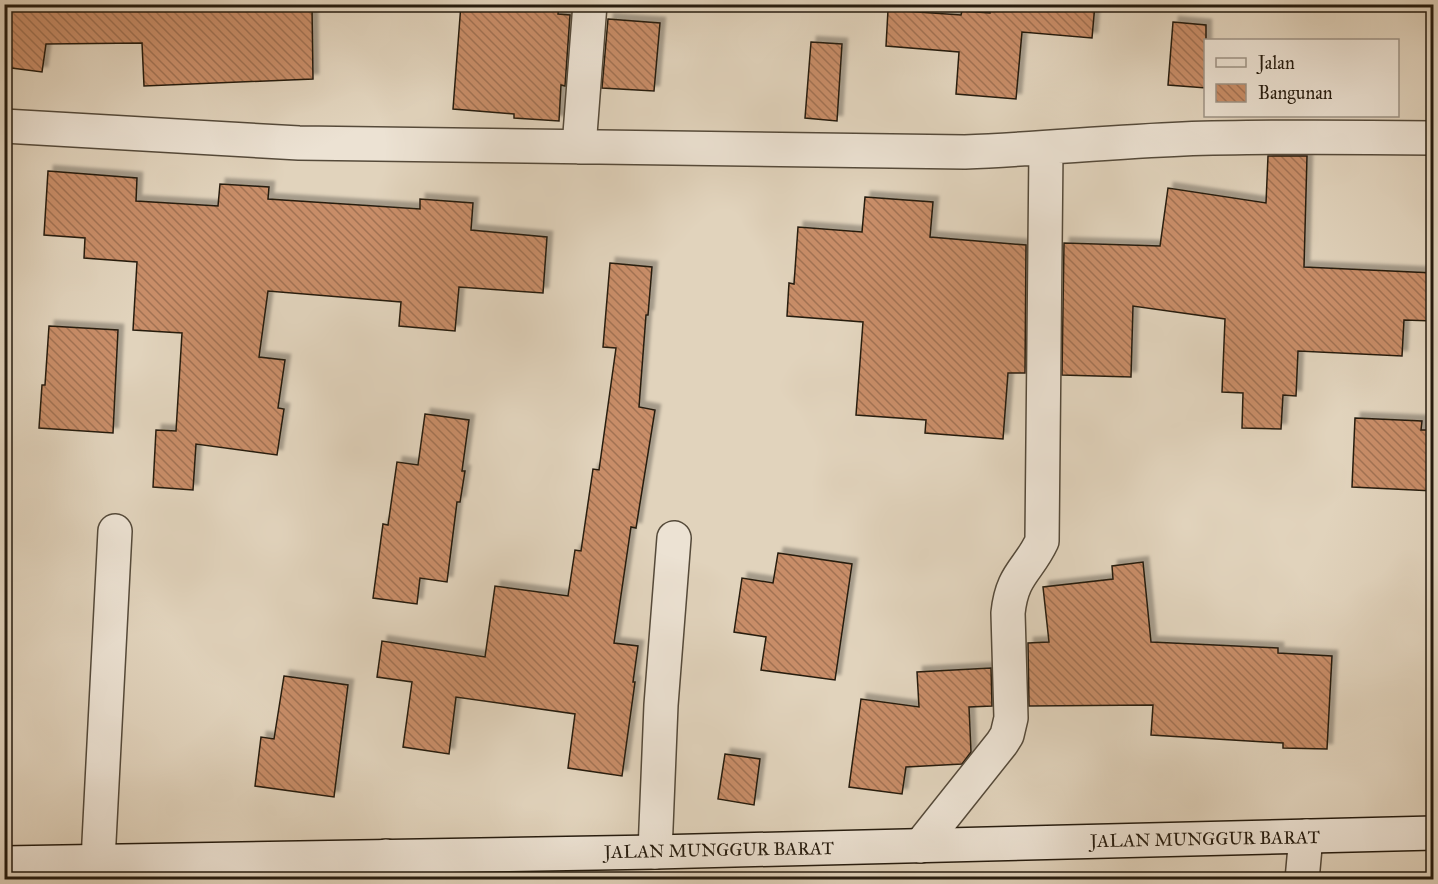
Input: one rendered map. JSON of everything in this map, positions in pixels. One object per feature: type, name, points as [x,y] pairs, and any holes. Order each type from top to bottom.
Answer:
[{"type":"street","points":[[579,147],[590,4]]},
{"type":"street","points":[[4,126],[298,143],[965,152],[1046,149],[1182,139],[1309,136],[1434,138]]},
{"type":"street","points":[[920,846],[1002,743],[1011,718],[1008,613],[1010,598],[1017,577],[1042,541],[1046,149]]},
{"type":"street","points":[[98,861],[115,531]]},
{"type":"street","points":[[655,852],[661,705],[674,538]]},
{"type":"street","name":"JALAN MUNGGUR BARAT","points":[[4,863],[98,861],[386,868],[655,852],[1434,833]]},
{"type":"street","points":[[1302,879],[1306,836]]},
{"type":"building","points":[[4,4],[130,4],[130,11],[312,6],[313,79],[144,86],[142,43],[46,44],[42,72],[4,67]]},
{"type":"building","points":[[461,4],[559,4],[558,14],[570,15],[565,86],[561,85],[559,121],[514,118],[514,114],[453,109]]},
{"type":"building","points":[[990,4],[1095,4],[1092,38],[1022,32],[1016,99],[956,94],[959,52],[886,46],[888,10],[961,15],[962,11],[990,13]]},
{"type":"building","points":[[608,19],[660,23],[654,91],[602,88]]},
{"type":"building","points":[[1173,22],[1206,25],[1204,88],[1168,85]]},
{"type":"building","points":[[811,42],[842,44],[837,121],[805,118]]},
{"type":"building","points":[[1268,156],[1307,156],[1304,267],[1434,273],[1434,321],[1404,320],[1402,356],[1298,351],[1296,396],[1283,395],[1281,429],[1242,428],[1243,393],[1222,392],[1225,319],[1133,306],[1131,377],[1062,375],[1064,243],[1160,246],[1168,188],[1266,203]]},
{"type":"building","points":[[48,171],[137,178],[136,201],[218,206],[220,184],[269,187],[268,199],[420,209],[420,199],[473,203],[471,230],[547,237],[543,293],[459,287],[455,331],[399,326],[401,302],[268,291],[259,357],[285,360],[278,408],[284,409],[277,455],[196,444],[193,490],[153,487],[156,430],[176,431],[182,333],[133,330],[137,262],[84,258],[85,238],[44,235]]},
{"type":"building","points":[[865,197],[933,202],[930,237],[1026,245],[1025,373],[1008,373],[1003,439],[925,433],[926,420],[856,415],[863,322],[787,316],[789,283],[794,284],[798,227],[862,232]]},
{"type":"building","points":[[610,263],[652,267],[639,407],[655,410],[636,528],[631,527],[614,643],[638,646],[622,776],[568,768],[575,714],[456,697],[449,754],[403,747],[412,682],[377,677],[382,641],[485,657],[495,586],[568,596],[575,550],[581,551],[593,469],[599,470],[616,348],[603,347]]},
{"type":"building","points":[[49,326],[118,330],[113,433],[39,428]]},
{"type":"building","points":[[425,414],[469,420],[462,471],[465,471],[460,502],[457,502],[447,582],[420,578],[417,604],[373,598],[383,524],[388,525],[397,462],[418,465]]},
{"type":"building","points":[[1355,418],[1422,421],[1421,430],[1434,430],[1434,491],[1352,487]]},
{"type":"building","points":[[778,553],[852,564],[835,680],[761,670],[766,637],[734,632],[742,578],[773,583]]},
{"type":"building","points":[[1143,562],[1151,642],[1278,648],[1278,653],[1332,656],[1327,749],[1283,748],[1283,743],[1151,735],[1153,705],[1029,706],[1028,643],[1049,642],[1043,587],[1113,579],[1112,566]]},
{"type":"building","points":[[991,668],[992,706],[969,707],[971,752],[962,764],[906,767],[902,794],[849,787],[861,699],[919,707],[917,672]]},
{"type":"building","points":[[284,676],[348,685],[334,797],[255,786],[261,737],[274,739]]},
{"type":"building","points":[[725,754],[760,759],[754,805],[718,799]]}]
